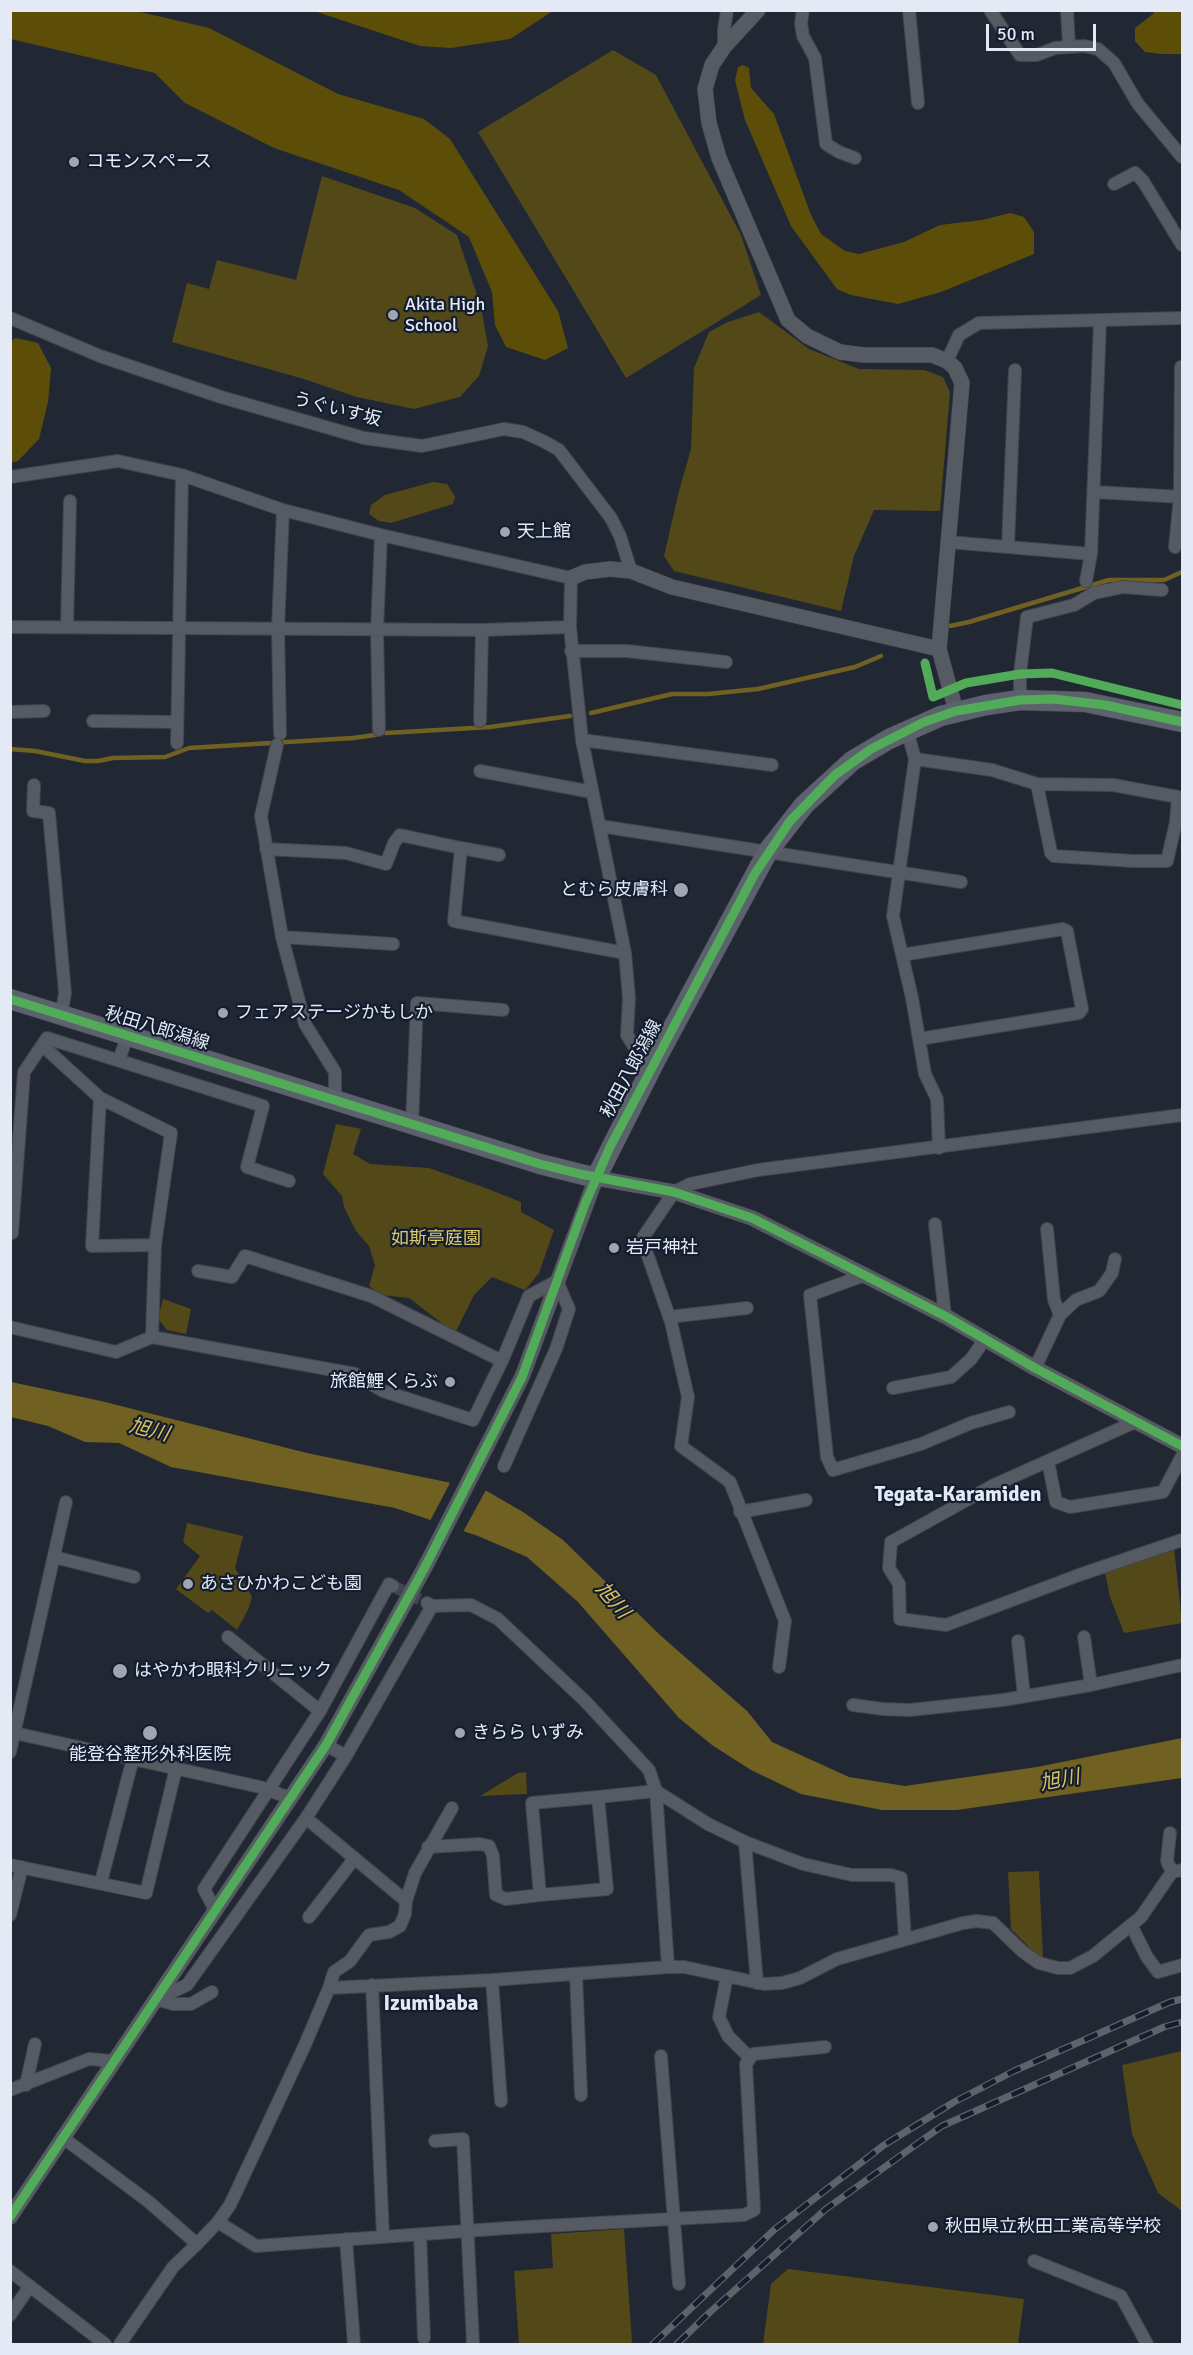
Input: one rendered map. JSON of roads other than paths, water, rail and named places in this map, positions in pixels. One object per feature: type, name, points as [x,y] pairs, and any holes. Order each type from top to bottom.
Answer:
[{"type":"main road","name":"秋田八郎潟線","points":[[10,999],[540,1164],[596,1178],[655,1061],[768,851],[797,813],[835,775],[871,749],[907,730],[956,711],[1020,700],[1085,702],[1182,722]]},
{"type":"street","points":[[724,47],[727,10]]},
{"type":"street","points":[[758,10],[724,47],[712,64],[705,89],[709,123],[719,158],[788,320],[807,336],[840,352],[864,355],[932,355],[947,361],[955,368],[962,383],[939,649],[956,711]]},
{"type":"street","points":[[803,10],[801,23],[803,36],[815,58],[826,144],[855,158]]},
{"type":"street","points":[[909,10],[918,103]]},
{"type":"street","points":[[990,10],[1020,55],[1037,55],[1054,48],[1069,46],[1098,49],[1114,63],[1138,104],[1182,157]]},
{"type":"street","points":[[1067,10],[1069,46]]},
{"type":"street","points":[[1114,184],[1135,173],[1143,181],[1182,245]]},
{"type":"street","name":"うぐいす坂","points":[[10,318],[100,356],[221,397],[364,438],[422,446],[504,429],[523,432],[559,450],[611,518],[620,536],[631,571]]},
{"type":"street","points":[[947,361],[959,335],[979,323],[1182,318]]},
{"type":"street","points":[[1086,580],[1091,554],[1095,492],[1100,321]]},
{"type":"street","points":[[1175,547],[1181,497],[1181,367]]},
{"type":"street","points":[[1008,546],[1015,370]]},
{"type":"street","points":[[10,477],[118,461],[182,475],[283,510],[381,535],[571,578],[585,572],[610,568],[631,571],[672,587],[939,649]]},
{"type":"street","points":[[177,743],[182,475]]},
{"type":"street","points":[[1095,492],[1181,497]]},
{"type":"street","points":[[67,627],[70,501]]},
{"type":"street","points":[[283,510],[278,628],[278,739],[261,816],[282,937],[305,1024],[335,1072],[334,1101]]},
{"type":"street","points":[[379,730],[377,630],[381,535]]},
{"type":"street","points":[[948,542],[1091,554]]},
{"type":"street","points":[[571,578],[571,651],[582,740],[625,953],[629,998],[627,1035],[634,1048],[655,1061]]},
{"type":"street","points":[[1020,700],[1020,674],[1028,617],[1074,604],[1094,593],[1124,587],[1162,590]]},
{"type":"street","points":[[10,627],[377,630],[570,627]]},
{"type":"street","points":[[480,721],[482,630]]},
{"type":"street","points":[[571,651],[627,651],[726,662]]},
{"type":"street","points":[[10,712],[45,711]]},
{"type":"street","points":[[93,722],[177,722]]},
{"type":"street","points":[[907,730],[915,759],[893,916],[925,1074],[937,1099],[939,1148]]},
{"type":"street","points":[[582,740],[772,765]]},
{"type":"street","points":[[915,759],[992,770],[1037,784],[1113,785],[1178,797],[1176,822],[1167,861],[1143,862],[1053,856],[1037,784]]},
{"type":"street","points":[[480,771],[592,792]]},
{"type":"street","points":[[34,785],[33,811],[49,813],[65,993],[61,1016]]},
{"type":"street","points":[[600,826],[961,882]]},
{"type":"street","points":[[267,849],[346,853],[386,864],[394,843],[400,835],[499,855]]},
{"type":"street","points":[[461,848],[454,921],[625,953]]},
{"type":"street","points":[[902,955],[1067,931],[1082,1009],[1079,1013],[919,1039]]},
{"type":"street","points":[[282,937],[393,944]]},
{"type":"street","points":[[412,1124],[417,1003],[504,1010]]},
{"type":"street","points":[[119,1060],[127,1037]]},
{"type":"street","points":[[12,1233],[24,1072],[47,1038],[263,1106],[247,1167],[289,1181]]},
{"type":"street","points":[[43,1046],[100,1098],[171,1133],[155,1245],[152,1337]]},
{"type":"street","points":[[10,1077],[24,1072]]},
{"type":"street","points":[[100,1098],[92,1246],[155,1245]]},
{"type":"street","points":[[779,1667],[785,1621],[730,1482],[681,1446],[688,1397],[669,1317],[642,1239],[674,1192],[690,1184],[758,1170],[1182,1115]]},
{"type":"street","points":[[10,2217],[326,1745],[429,1559],[522,1377],[596,1178],[674,1192],[752,1218],[945,1316],[1035,1368],[1182,1446]]},
{"type":"street","points":[[935,1224],[945,1316]]},
{"type":"street","points":[[1047,1230],[1054,1300],[1060,1315]]},
{"type":"street","points":[[198,1271],[232,1277],[245,1256],[371,1296],[502,1361]]},
{"type":"street","points":[[1035,1368],[1060,1315],[1076,1300],[1099,1291],[1112,1273],[1116,1259]]},
{"type":"street","points":[[865,1275],[810,1295],[827,1457],[833,1470],[921,1444],[972,1423],[1009,1412]]},
{"type":"street","points":[[10,1327],[116,1353],[152,1337],[355,1374],[383,1391],[473,1420],[502,1361],[529,1296],[557,1281]]},
{"type":"street","points":[[504,1466],[556,1349],[569,1309],[557,1281]]},
{"type":"street","points":[[669,1317],[747,1308]]},
{"type":"street","points":[[893,1388],[951,1377],[971,1359],[985,1339]]},
{"type":"street","points":[[1137,1421],[992,1486],[891,1542],[889,1568],[899,1584],[900,1619],[946,1625],[1079,1575],[1182,1540]]},
{"type":"street","points":[[1048,1461],[1056,1502],[1070,1507],[1163,1492],[1182,1456]]},
{"type":"street","points":[[740,1512],[806,1500]]},
{"type":"street","points":[[10,1752],[66,1502]]},
{"type":"street","points":[[54,1557],[135,1577]]},
{"type":"street","points":[[215,1910],[204,1889],[320,1711],[389,1584],[393,1586]]},
{"type":"street","points":[[157,1999],[187,1984],[306,1818],[346,1756],[429,1605],[471,1605],[498,1619],[585,1701],[649,1770],[656,1791],[668,1967]]},
{"type":"street","points":[[228,1637],[320,1711]]},
{"type":"street","points":[[1084,1637],[1091,1685]]},
{"type":"street","points":[[1018,1641],[1024,1696]]},
{"type":"street","points":[[853,1705],[910,1710],[1091,1685],[1182,1665]]},
{"type":"street","points":[[13,1732],[176,1768],[290,1798]]},
{"type":"street","points":[[326,1745],[346,1756]]},
{"type":"street","points":[[101,1882],[133,1758]]},
{"type":"street","points":[[10,1915],[16,1866],[146,1893],[176,1768]]},
{"type":"street","points":[[540,1895],[532,1803],[656,1791],[708,1824],[745,1842],[803,1864],[852,1875],[891,1875],[901,1878],[905,1939]]},
{"type":"street","points":[[428,1847],[480,1844],[489,1846],[493,1856],[496,1895],[506,1899],[607,1889],[598,1797]]},
{"type":"street","points":[[120,2344],[173,2267],[218,2222],[230,2205],[304,2048],[334,1972],[350,1961],[369,1935],[389,1932],[400,1926],[415,1873],[452,1808]]},
{"type":"street","points":[[306,1818],[406,1901]]},
{"type":"street","points":[[329,1988],[492,1980],[668,1967],[684,1967],[757,1983],[782,1983],[800,1978],[837,1959],[977,1921],[993,1923],[1022,1951],[1039,1962],[1058,1968],[1070,1968],[1093,1956],[1141,1917],[1177,1871],[1167,1861],[1170,1833]]},
{"type":"street","points":[[745,1842],[757,1983]]},
{"type":"street","points":[[309,1917],[354,1859]]},
{"type":"street","points":[[1131,1925],[1147,1957],[1158,1972],[1182,1965]]},
{"type":"street","points":[[576,1974],[581,2095]]},
{"type":"street","points":[[727,1976],[719,2017],[728,2036],[750,2058]]},
{"type":"street","points":[[492,1980],[501,2101]]},
{"type":"street","points":[[372,1985],[383,2237]]},
{"type":"street","points":[[157,1999],[173,2004],[190,2004],[212,1992]]},
{"type":"street","points":[[26,2085],[35,2043]]},
{"type":"street","points":[[218,2222],[256,2246],[744,2215],[754,2210],[746,2064],[753,2054],[825,2048]]},
{"type":"street","points":[[662,2056],[679,2284]]},
{"type":"street","points":[[10,2090],[89,2059],[114,2061]]},
{"type":"street","points":[[62,2137],[149,2202],[197,2244]]},
{"type":"street","points":[[435,2141],[463,2139],[473,2344]]},
{"type":"street","points":[[420,2234],[424,2338]]},
{"type":"street","points":[[346,2240],[354,2344]]},
{"type":"street","points":[[1034,2261],[1121,2296],[1147,2344]]},
{"type":"street","points":[[10,2271],[105,2344]]},
{"type":"street","points":[[10,2314],[30,2286]]},
{"type":"water","name":"旭川","points":[[11,1382],[101,1401],[307,1453],[485,1490],[523,1512],[563,1540],[661,1636],[747,1711],[772,1742],[849,1777],[905,1786],[1037,1767],[1182,1738],[1182,1778],[957,1810],[882,1810],[801,1794],[751,1770],[712,1745],[679,1718],[578,1602],[527,1557],[478,1536],[395,1508],[171,1467],[119,1443],[85,1442],[48,1426],[11,1417]]},
{"type":"waterway","points":[[950,626],[1109,580],[1164,580],[1182,572]]},
{"type":"waterway","points":[[591,713],[672,694],[708,694],[758,689],[855,667],[881,656]]},
{"type":"waterway","points":[[386,733],[490,727],[570,716]]},
{"type":"waterway","points":[[10,749],[98,761],[113,758],[165,757],[189,748],[375,735]]},
{"type":"tunnel","points":[[393,1586],[427,1603]]},
{"type":"railway","points":[[653,2344],[775,2229],[884,2145],[954,2102],[1014,2071],[1170,2002],[1182,1999]]},
{"type":"railway","points":[[677,2344],[826,2209],[942,2126],[1164,2027],[1182,2022]]},
{"type":"place","name":"コモンスペース","points":[[74,162]]},
{"type":"place","name":"Akita High School","points":[[393,315]]},
{"type":"place","name":"天上館","points":[[505,532]]},
{"type":"place","name":"とむら皮膚科","points":[[681,890]]},
{"type":"place","name":"フェアステージかもしか","points":[[223,1013]]},
{"type":"place","name":"岩戸神社","points":[[614,1248]]},
{"type":"place","name":"旅館鯉くらぶ","points":[[450,1382]]},
{"type":"place","name":"あさひかわこども園","points":[[188,1584]]},
{"type":"place","name":"はやかわ眼科クリニック","points":[[120,1671]]},
{"type":"place","name":"能登谷整形外科医院","points":[[150,1733]]},
{"type":"place","name":"きらら いずみ","points":[[460,1733]]},
{"type":"place","name":"秋田県立秋田工業高等学校","points":[[933,2227]]},
{"type":"district","name":"Tegata-Karamiden","points":[[958,1495]]},
{"type":"district","name":"Izumibaba","points":[[431,2004]]},
{"type":"park label","name":"如斯亭庭園","points":[[436,1239]]}]
